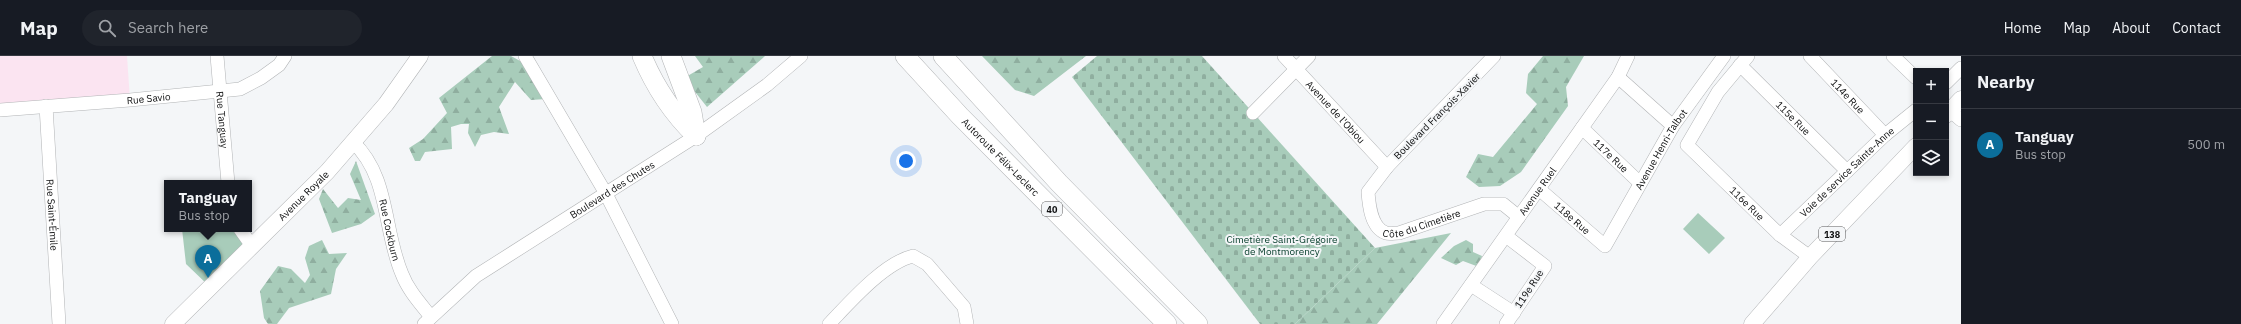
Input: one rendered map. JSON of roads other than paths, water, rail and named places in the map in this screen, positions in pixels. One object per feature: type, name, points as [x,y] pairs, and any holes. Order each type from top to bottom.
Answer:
[{"type":"highway","points":[[642,56],[660,92],[677,118],[696,136]]},
{"type":"highway","points":[[671,56],[692,112],[696,136]]},
{"type":"highway","name":"Autoroute Félix-Leclerc","points":[[905,56],[960,116],[1167,324]]},
{"type":"highway","name":"40","points":[[943,56],[1059,182],[1198,324]]},
{"type":"main road","name":"Avenue Royale","points":[[173,324],[327,172],[386,104],[420,56]]},
{"type":"main road","name":"138","points":[[1752,324],[1810,257],[1913,149]]},
{"type":"street","name":"Rue Tanguay","points":[[217,56],[228,180]]},
{"type":"street","name":"Rue Savio","points":[[0,110],[240,89],[261,78],[279,65],[285,56]]},
{"type":"street","points":[[525,56],[605,192],[672,324]]},
{"type":"street","name":"Boulevard des Chutes","points":[[427,320],[476,276],[605,192],[696,136],[767,85],[801,56]]},
{"type":"street","name":"Avenue de l'Obiou","points":[[1284,56],[1384,171]]},
{"type":"street","points":[[1253,113],[1309,56]]},
{"type":"street","name":"Boulevard François-Xavier","points":[[1384,171],[1494,56]]},
{"type":"street","name":"Avenue Ruel","points":[[1443,324],[1520,217],[1618,76],[1628,56]]},
{"type":"street","name":"Avenue Henri-Talbot","points":[[1605,246],[1673,126],[1723,56]]},
{"type":"street","name":"114e Rue","points":[[1810,56],[1885,136]]},
{"type":"street","points":[[1893,56],[1913,75]]},
{"type":"street","name":"116e Rue","points":[[1744,61],[1718,92],[1687,145],[1780,235],[1810,257]]},
{"type":"street","name":"115e Rue","points":[[1744,61],[1847,171]]},
{"type":"street","points":[[1949,80],[1961,68]]},
{"type":"street","points":[[1618,76],[1673,126]]},
{"type":"street","name":"Rue Saint-Émile","points":[[46,106],[59,324]]},
{"type":"street","name":"Voie de service Sainte-Anne","points":[[1780,235],[1885,136],[1913,113]]},
{"type":"street","name":"117e Rue","points":[[1582,128],[1640,183]]},
{"type":"street","name":"Rue Cockburn","points":[[352,142],[369,160],[386,208],[395,254],[402,274],[427,320]]},
{"type":"street","name":"Côte du Cimetière","points":[[1384,171],[1368,192],[1369,207],[1376,225],[1385,233],[1399,233],[1484,204],[1503,204],[1520,217]]},
{"type":"street","name":"118e Rue","points":[[1539,188],[1605,246]]},
{"type":"street","points":[[242,232],[252,246]]},
{"type":"street","name":"119e Rue","points":[[1471,285],[1510,319],[1545,266],[1506,236]]},
{"type":"street","points":[[829,324],[886,270],[902,259],[913,256],[926,264],[964,307],[967,324]]},
{"type":"place","name":"Tanguay","points":[[208,278]]},
{"type":"park label","name":"Cimetière Saint-Grégoire de Montmorency","points":[[1282,244]]}]
